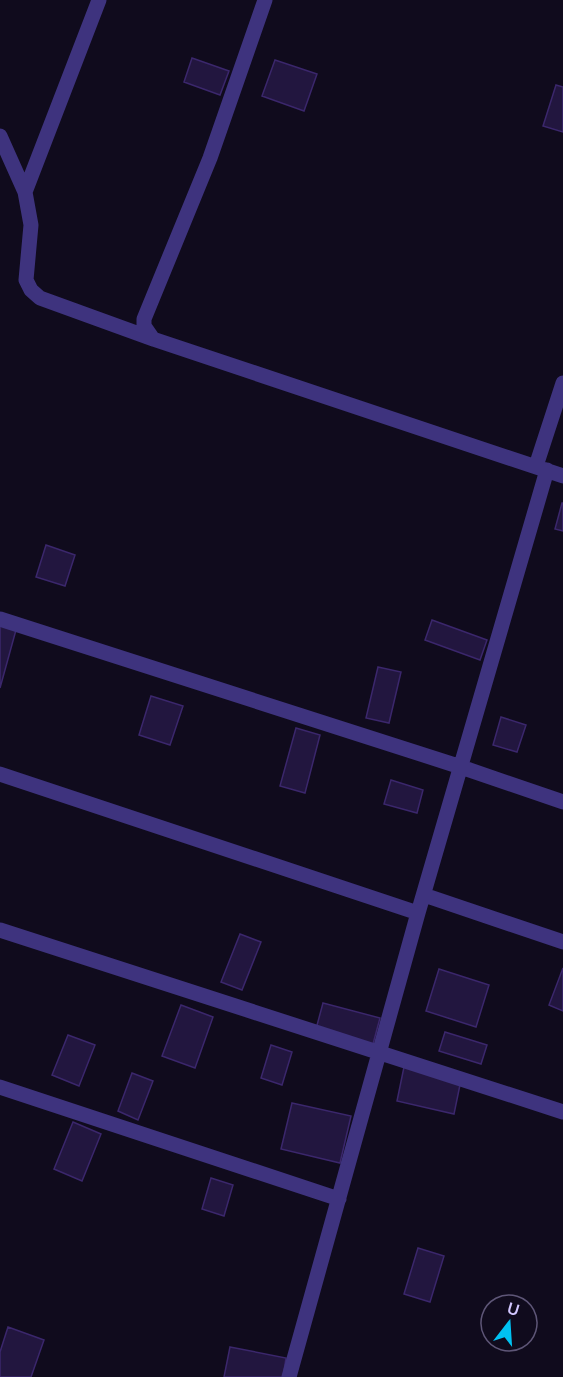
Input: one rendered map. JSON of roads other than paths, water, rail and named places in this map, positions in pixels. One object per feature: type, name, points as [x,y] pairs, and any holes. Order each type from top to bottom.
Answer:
[{"type":"street","points":[[25,192],[99,0]]},
{"type":"street","points":[[153,339],[144,326],[144,319],[210,158],[265,0]]},
{"type":"street","points":[[0,136],[25,192],[32,225],[26,280],[31,290],[40,298],[153,339],[563,476]]},
{"type":"street","points":[[289,1377],[461,767],[563,383]]},
{"type":"street","points":[[0,619],[563,802]]},
{"type":"street","points":[[0,774],[418,913]]},
{"type":"street","points":[[424,895],[563,942]]},
{"type":"street","points":[[0,930],[563,1112]]},
{"type":"street","points":[[0,1087],[339,1199]]}]
